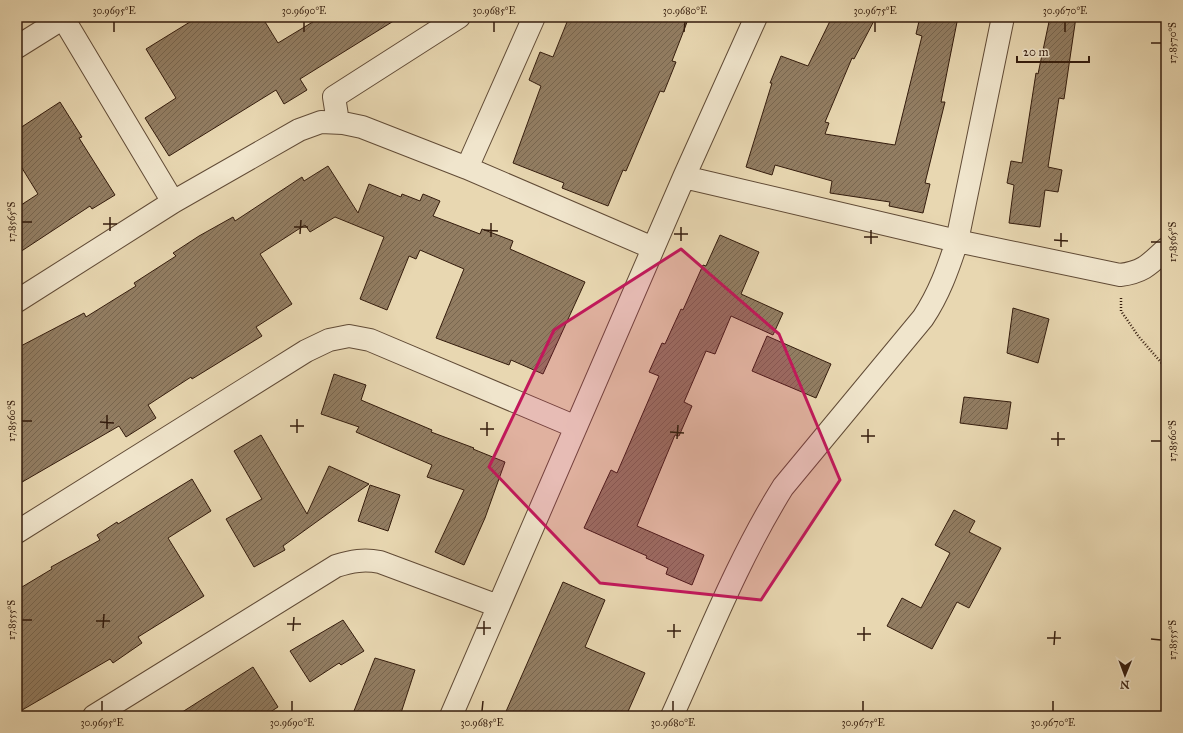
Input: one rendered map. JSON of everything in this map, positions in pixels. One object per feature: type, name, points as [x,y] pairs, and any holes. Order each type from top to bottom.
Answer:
[{"type":"street","points":[[17,47],[64,17],[173,202]]},
{"type":"street","points":[[338,122],[334,97],[459,17]]},
{"type":"street","points":[[468,168],[534,17]]},
{"type":"street","points":[[451,716],[653,248],[756,17]]},
{"type":"street","points":[[672,716],[740,566],[768,512],[784,488],[923,318],[936,297],[946,276],[957,241],[1002,17]]},
{"type":"street","points":[[17,301],[173,202],[299,130],[321,122],[338,122],[362,127],[468,168],[653,248]]},
{"type":"street","points":[[684,177],[957,241],[1120,275],[1136,273],[1151,263],[1166,249]]},
{"type":"street","points":[[17,532],[306,351],[329,340],[349,336],[370,340],[576,427]]},
{"type":"street","points":[[94,716],[336,566],[351,561],[366,559],[380,562],[498,606]]},
{"type":"path","points":[[1120,275],[1121,311],[1139,337],[1166,368]]},
{"type":"highlighted area","points":[[681,249],[779,334],[840,480],[761,600],[600,583],[489,467],[554,330]]},
{"type":"building","points":[[198,17],[262,17],[278,43],[321,17],[400,17],[300,79],[307,90],[284,104],[276,90],[169,156],[145,118],[176,98],[146,49]]},
{"type":"building","points":[[569,17],[689,17],[672,61],[676,62],[664,92],[660,91],[626,171],[623,170],[608,206],[562,188],[564,183],[513,163],[541,86],[529,80],[540,52],[553,57]]},
{"type":"building","points":[[832,17],[876,17],[854,59],[852,58],[825,122],[829,123],[825,134],[895,145],[922,36],[916,34],[920,17],[958,17],[941,102],[945,102],[925,183],[930,184],[923,213],[889,206],[890,202],[830,193],[832,181],[775,165],[772,175],[746,167],[772,83],[770,83],[781,56],[808,66]]},
{"type":"building","points":[[1050,17],[1076,17],[1064,99],[1059,98],[1048,167],[1062,170],[1058,192],[1045,190],[1040,227],[1009,223],[1014,185],[1007,183],[1011,161],[1022,163],[1036,73],[1038,74]]},
{"type":"building","points":[[60,102],[82,137],[79,138],[115,195],[92,209],[90,206],[17,254],[17,205],[18,207],[38,194],[17,160],[17,130]]},
{"type":"building","points":[[328,166],[358,213],[369,184],[401,197],[402,194],[420,201],[423,194],[440,201],[433,216],[480,234],[482,229],[513,241],[510,249],[585,282],[543,374],[511,360],[509,365],[436,338],[464,269],[420,250],[416,259],[409,256],[387,310],[360,299],[384,237],[335,217],[310,232],[305,225],[260,254],[292,304],[256,327],[262,336],[192,379],[191,377],[148,405],[156,418],[126,437],[119,426],[17,485],[17,348],[84,313],[86,317],[136,286],[134,283],[176,256],[173,253],[199,236],[233,217],[235,221],[302,177],[304,181]]},
{"type":"building","points":[[720,235],[759,252],[741,294],[783,313],[773,335],[731,316],[715,354],[706,351],[684,402],[692,406],[679,436],[675,435],[637,526],[704,555],[692,585],[666,574],[668,568],[646,558],[647,556],[584,528],[611,470],[617,473],[659,376],[649,372],[662,343],[665,344],[681,309],[683,310],[703,265],[706,266]]},
{"type":"building","points":[[1013,308],[1049,319],[1038,363],[1007,353]]},
{"type":"building","points":[[767,336],[831,364],[816,398],[752,371]]},
{"type":"building","points":[[334,374],[366,385],[361,400],[432,430],[431,432],[474,448],[473,449],[505,462],[485,518],[464,565],[435,552],[464,490],[427,477],[432,465],[356,432],[359,427],[321,414]]},
{"type":"building","points":[[964,397],[1011,402],[1007,429],[960,423]]},
{"type":"building","points":[[261,435],[307,514],[329,466],[369,484],[283,546],[285,550],[254,567],[226,519],[262,499],[234,451]]},
{"type":"building","points":[[192,479],[211,511],[168,538],[204,596],[138,637],[142,643],[113,663],[110,659],[17,713],[17,590],[52,569],[51,567],[100,540],[97,535],[117,522],[118,524]]},
{"type":"building","points":[[370,485],[400,495],[388,531],[358,521]]},
{"type":"building","points":[[954,510],[975,521],[969,532],[1001,548],[969,608],[957,602],[932,649],[887,626],[902,598],[921,608],[950,553],[935,545]]},
{"type":"building","points":[[563,582],[605,600],[585,647],[645,673],[626,716],[504,716]]},
{"type":"building","points":[[343,620],[364,651],[341,665],[339,663],[310,682],[290,651]]},
{"type":"building","points":[[375,658],[415,670],[400,716],[352,716]]},
{"type":"building","points":[[253,667],[278,707],[264,716],[176,716]]}]
